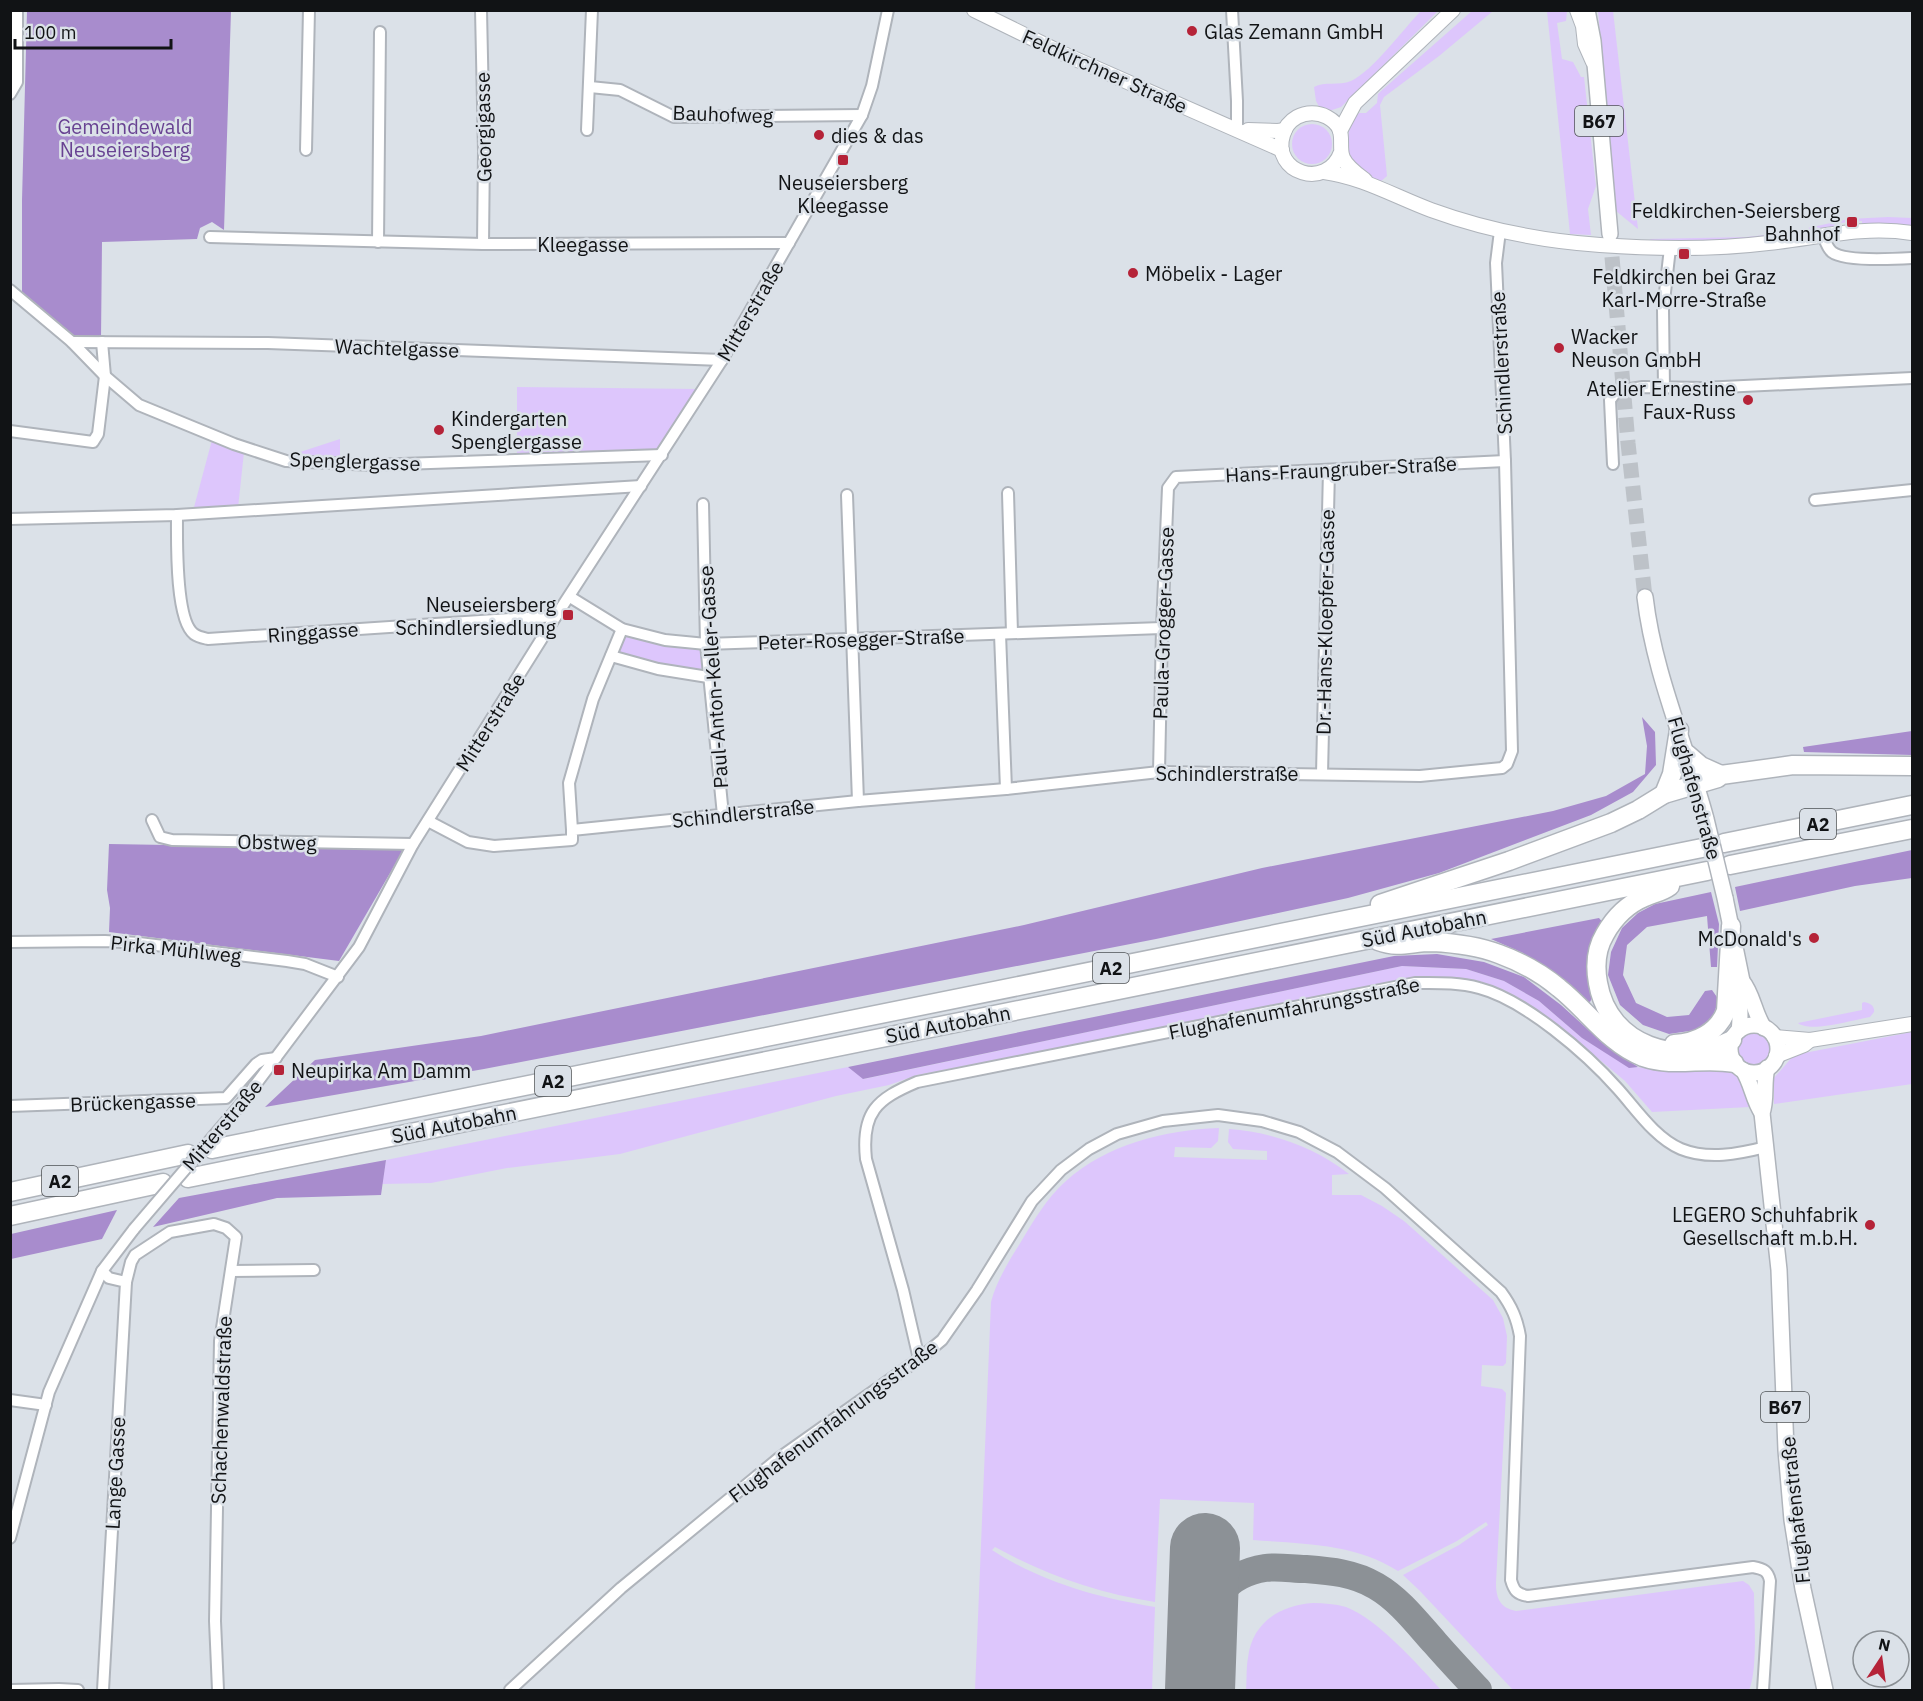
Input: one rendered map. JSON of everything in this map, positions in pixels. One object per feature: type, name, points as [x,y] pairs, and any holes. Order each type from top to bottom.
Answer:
[{"type":"highway","points":[[1664,794],[1672,774],[1679,730]]},
{"type":"highway","points":[[1687,754],[1701,766],[1721,775]]},
{"type":"highway","points":[[1328,924],[1401,896],[1443,885],[1601,827],[1638,810],[1664,794],[1697,785],[1721,775],[1793,765],[1912,766]]},
{"type":"highway","name":"A2","points":[[1724,843],[1912,805]]},
{"type":"highway","name":"A2","points":[[1730,866],[1912,829]]},
{"type":"highway","name":"Süd Autobahn","points":[[212,1149],[1702,848]]},
{"type":"highway","name":"Süd Autobahn","points":[[188,1178],[1707,871]]},
{"type":"highway","points":[[1681,876],[1663,891],[1644,897],[1622,912],[1605,934],[1598,953],[1597,976],[1605,1006],[1611,1018],[1632,1037],[1648,1045],[1677,1052],[1716,1048],[1735,1035]]},
{"type":"highway","points":[[1648,1045],[1679,1044],[1709,1035],[1722,1022],[1726,1011],[1731,926]]},
{"type":"highway","points":[[1370,938],[1392,946],[1442,943],[1465,945],[1498,954],[1528,966],[1559,988],[1622,1046],[1642,1056],[1662,1062],[1723,1061],[1739,1066]]},
{"type":"highway","name":"A2","points":[[10,1192],[188,1154]]},
{"type":"highway","name":"A2","points":[[10,1216],[163,1183]]},
{"type":"main road","name":"B67","points":[[1587,10],[1593,41]]},
{"type":"main road","name":"B67","points":[[1594,10],[1594,65],[1610,234]]},
{"type":"main road","name":"Flughafenstraße","points":[[1645,597],[1658,670],[1697,785],[1725,898],[1742,981],[1748,988],[1757,1016],[1778,1045],[1765,1079],[1765,1104],[1762,1113],[1779,1270],[1786,1450],[1792,1520],[1803,1589],[1825,1690]]},
{"type":"main road","name":"Flughafenstraße","points":[[1742,981],[1739,989],[1741,1019],[1730,1053],[1749,1080],[1756,1105],[1762,1113]]},
{"type":"main road","points":[[1735,1035],[1755,1025],[1769,1032]]},
{"type":"main road","points":[[1739,1066],[1760,1072],[1772,1062]]},
{"type":"street","points":[[10,94],[17,82],[17,10]]},
{"type":"street","points":[[306,150],[309,10]]},
{"type":"street","name":"Georgigasse","points":[[481,10],[483,244]]},
{"type":"street","points":[[587,130],[592,10]]},
{"type":"street","name":"Mitterstraße","points":[[10,1538],[49,1392],[102,1271],[134,1229],[241,1104],[359,947],[413,844],[556,616],[722,360],[862,115],[872,86],[888,10]]},
{"type":"street","name":"Feldkirchner Straße","points":[[974,10],[1064,54],[1282,150]]},
{"type":"street","points":[[1232,10],[1238,101],[1237,129]]},
{"type":"street","points":[[1327,117],[1355,103],[1449,15],[1463,10]]},
{"type":"street","points":[[1577,10],[1583,26],[1585,44],[1594,65]]},
{"type":"street","points":[[378,242],[380,32]]},
{"type":"street","name":"Bauhofweg","points":[[590,87],[620,90],[674,117],[862,115]]},
{"type":"street","points":[[1340,131],[1355,103]]},
{"type":"street","points":[[1324,172],[1337,162],[1341,152],[1340,131],[1327,117],[1315,113],[1301,115],[1289,123],[1282,140],[1282,150],[1290,165],[1300,172],[1336,173],[1462,221],[1500,231],[1563,242],[1670,248],[1758,244],[1871,230],[1912,233]]},
{"type":"street","name":"Feldkirchner Straße","points":[[1237,129],[1285,130]]},
{"type":"street","points":[[1341,152],[1349,167],[1372,185]]},
{"type":"street","name":"Schindlerstraße","points":[[428,821],[468,842],[494,846],[572,840],[572,831],[1159,772],[1420,776],[1502,768],[1507,764],[1512,751],[1505,460],[1496,263],[1500,231]]},
{"type":"street","points":[[1823,235],[1829,250],[1838,255],[1853,258],[1912,258]]},
{"type":"street","name":"Kleegasse","points":[[210,237],[483,244],[789,243]]},
{"type":"street","points":[[1664,388],[1663,310],[1670,248]]},
{"type":"street","name":"Spenglergasse","points":[[10,290],[72,342],[105,376],[139,405],[234,444],[286,461],[373,465],[662,455]]},
{"type":"street","name":"Wachtelgasse","points":[[72,342],[268,343],[722,360]]},
{"type":"street","points":[[10,431],[93,442],[98,434],[105,376],[102,342]]},
{"type":"street","points":[[1613,464],[1610,406],[1613,395],[1617,391],[1628,388],[1701,388],[1912,378]]},
{"type":"street","name":"Hans-Fraungruber-Straße","points":[[1176,477],[1505,460]]},
{"type":"street","name":"Dr.-Hans-Kloepfer-Gasse","points":[[1322,774],[1329,470]]},
{"type":"street","name":"Paula-Grogger-Gasse","points":[[1159,772],[1168,488],[1176,477]]},
{"type":"street","points":[[10,519],[177,515],[641,486]]},
{"type":"street","points":[[1815,500],[1912,490]]},
{"type":"street","points":[[1008,493],[1012,633]]},
{"type":"street","points":[[848,495],[858,801]]},
{"type":"street","name":"Paul-Anton-Keller-Gasse","points":[[703,504],[708,676],[723,815]]},
{"type":"street","name":"Ringgasse","points":[[177,515],[178,561],[183,612],[187,625],[195,635],[208,639],[556,616]]},
{"type":"street","name":"Peter-Rosegger-Straße","points":[[570,597],[622,629],[665,640],[706,644],[1162,627]]},
{"type":"street","points":[[572,831],[569,783],[593,699],[622,629]]},
{"type":"street","points":[[1000,634],[1006,789]]},
{"type":"street","points":[[611,656],[657,669],[708,676]]},
{"type":"street","name":"Obstweg","points":[[152,820],[160,837],[172,840],[413,844]]},
{"type":"street","name":"Pirka Mühlweg","points":[[10,942],[139,943],[305,964],[338,977]]},
{"type":"street","name":"Flughafenumfahrungsstraße","points":[[919,1359],[903,1290],[866,1159],[864,1140],[867,1122],[879,1102],[895,1091],[917,1082],[1415,983],[1446,983],[1480,988],[1518,1005],[1556,1031],[1608,1077],[1658,1134],[1680,1149],[1708,1155],[1745,1152],[1766,1147]]},
{"type":"street","points":[[1769,1032],[1784,1039],[1810,1040],[1912,1024]]},
{"type":"street","points":[[1772,1062],[1787,1050],[1804,1045],[1810,1040]]},
{"type":"street","name":"Brückengasse","points":[[10,1106],[226,1098],[256,1064],[262,1060],[276,1058]]},
{"type":"street","name":"Flughafenumfahrungsstraße","points":[[510,1690],[621,1588],[779,1458],[919,1359],[951,1330],[1032,1201],[1061,1170],[1089,1149],[1117,1134],[1163,1120],[1218,1115],[1262,1122],[1299,1132],[1337,1152],[1385,1188],[1502,1292],[1517,1318],[1520,1336],[1511,1580],[1513,1590],[1518,1594],[1528,1596],[1754,1567],[1764,1569],[1770,1581],[1763,1690]]},
{"type":"street","name":"Schachenwaldstraße","points":[[126,1282],[135,1255],[170,1232],[214,1224],[226,1228],[236,1237],[220,1341],[215,1621],[218,1690]]},
{"type":"street","points":[[231,1271],[314,1270]]},
{"type":"street","points":[[102,1271],[109,1278],[126,1282]]},
{"type":"street","name":"Lange Gasse","points":[[103,1690],[126,1282]]},
{"type":"street","points":[[10,1400],[46,1405]]},
{"type":"street","points":[[10,1690],[78,1690]]},
{"type":"shaded area","points":[[1421,11],[1438,11],[1341,107],[1329,111],[1321,110],[1316,101],[1314,87],[1351,81],[1360,76]]},
{"type":"shaded area","points":[[1472,11],[1493,11],[1439,56],[1384,97],[1380,105],[1387,176],[1380,182],[1360,172],[1351,161],[1348,147],[1349,132],[1359,113],[1366,113],[1377,103],[1380,92]]},
{"type":"shaded area","points":[[1547,11],[1567,11],[1566,21],[1557,23],[1562,59],[1573,62],[1581,77],[1584,77],[1596,186],[1588,209],[1591,235],[1570,234]]},
{"type":"shaded area","points":[[1598,11],[1613,11],[1638,229],[1616,211]]},
{"type":"shaded area","points":[[1312,124],[1326,130],[1332,144],[1326,158],[1312,164],[1298,158],[1292,144],[1298,130]]},
{"type":"shaded area","points":[[1912,218],[1912,227],[1862,224],[1862,221],[1839,223],[1839,227],[1781,236],[1720,242],[1653,241],[1649,239],[1746,237],[1785,233],[1849,219]]},
{"type":"shaded area","points":[[517,387],[699,389],[659,452],[517,457]]},
{"type":"shaded area","points":[[340,439],[340,461],[288,456]]},
{"type":"shaded area","points":[[212,440],[244,452],[238,508],[193,511]]},
{"type":"shaded area","points":[[628,635],[664,644],[697,648],[703,654],[702,668],[695,671],[617,656],[620,638]]},
{"type":"shaded area","points":[[1402,966],[1466,969],[1504,981],[1539,1001],[1582,1038],[1629,1067],[1675,1072],[1721,1067],[1739,1079],[1750,1107],[1652,1112],[1625,1081],[1576,1040],[1524,1002],[1496,987],[1431,976],[917,1075],[889,1085],[836,1096],[620,1154],[507,1168],[431,1183],[382,1184],[386,1160],[848,1067],[864,1079]]},
{"type":"shaded area","points":[[1864,1002],[1874,1008],[1870,1017],[1812,1027],[1798,1023],[1862,1010]]},
{"type":"shaded area","points":[[1753,1031],[1766,1036],[1771,1049],[1766,1062],[1753,1067],[1740,1062],[1735,1049],[1740,1036]]},
{"type":"shaded area","points":[[1912,1032],[1912,1084],[1774,1104],[1774,1078],[1794,1055]]},
{"type":"shaded area","points":[[1219,1128],[1218,1141],[1211,1148],[1175,1147],[1174,1157],[1267,1160],[1267,1151],[1233,1149],[1228,1142],[1229,1129],[1292,1142],[1322,1156],[1349,1174],[1332,1175],[1332,1195],[1361,1195],[1382,1206],[1404,1221],[1493,1300],[1503,1318],[1507,1336],[1506,1363],[1503,1366],[1482,1365],[1481,1386],[1502,1389],[1506,1393],[1496,1583],[1498,1598],[1503,1605],[1516,1611],[1743,1581],[1754,1593],[1755,1657],[1749,1690],[1513,1690],[1403,1575],[1459,1545],[1488,1525],[1486,1522],[1457,1541],[1398,1571],[1364,1555],[1328,1546],[1253,1540],[1254,1503],[1160,1499],[1155,1602],[1113,1594],[1073,1582],[995,1547],[992,1550],[1030,1571],[1070,1587],[1112,1599],[1155,1607],[1152,1690],[975,1690],[991,1302],[997,1285],[1008,1262],[1041,1209],[1066,1181],[1082,1168],[1118,1148],[1138,1141],[1178,1132]]},
{"type":"shaded area","points":[[1301,1604],[1346,1607],[1358,1613],[1397,1644],[1441,1690],[1246,1690],[1247,1662],[1255,1634],[1262,1625],[1279,1612]]},
{"type":"green space","name":"Gemeindewald Neuseiersberg","points":[[27,11],[231,11],[224,230],[212,222],[200,228],[197,239],[102,242],[101,338],[83,339],[68,334],[22,294]]},
{"type":"green space","points":[[1642,717],[1655,732],[1656,765],[1633,792],[1591,815],[1439,873],[1348,898],[1156,939],[484,1069],[265,1107],[315,1060],[481,1036],[1024,925],[1262,868],[1553,811],[1606,796],[1645,774],[1647,746]]},
{"type":"green space","points":[[1912,731],[1912,755],[1804,752],[1803,747]]},
{"type":"green space","points":[[109,844],[404,849],[339,961],[109,932],[110,908],[107,890]]},
{"type":"green space","points":[[1912,850],[1912,878],[1855,886],[1740,911],[1735,887]]},
{"type":"green space","points":[[1711,892],[1719,924],[1717,967],[1711,967],[1707,916],[1647,927],[1627,945],[1623,975],[1636,1003],[1667,1017],[1689,1015],[1705,991],[1712,990],[1719,1000],[1712,1018],[1696,1030],[1669,1034],[1643,1025],[1620,1005],[1608,975],[1611,952],[1622,928],[1638,913],[1655,904]]},
{"type":"green space","points":[[1599,918],[1605,925],[1590,1002],[1578,999],[1523,953],[1491,939]]},
{"type":"green space","points":[[1437,954],[1484,962],[1524,977],[1561,1005],[1605,1045],[1638,1067],[1629,1068],[1582,1038],[1539,1001],[1504,981],[1466,969],[1402,966],[863,1079],[848,1067],[1394,956]]},
{"type":"green space","points":[[386,1160],[381,1195],[277,1198],[153,1227],[179,1198]]},
{"type":"green space","points":[[117,1210],[102,1239],[11,1259],[11,1234]]},
{"type":"taxiway","points":[[1202,1637],[1214,1601],[1221,1591],[1240,1576],[1251,1571],[1275,1567],[1342,1573],[1368,1582],[1393,1598],[1478,1690]]},
{"type":"runway","points":[[1200,1690],[1205,1548]]},
{"type":"tunnel","points":[[1610,234],[1628,443],[1645,597]]},
{"type":"place","name":"Glas Zemann GmbH","points":[[1192,31]]},
{"type":"place","name":"dies & das","points":[[819,135]]},
{"type":"place","name":"Neuseiersberg Kleegasse","points":[[843,160]]},
{"type":"place","name":"Feldkirchen-Seiersberg Bahnhof","points":[[1852,222]]},
{"type":"place","name":"Feldkirchen bei Graz Karl-Morre-Straße","points":[[1684,254]]},
{"type":"place","name":"Möbelix - Lager","points":[[1133,273]]},
{"type":"place","name":"Wacker Neuson GmbH","points":[[1559,348]]},
{"type":"place","name":"Atelier Ernestine Faux-Russ","points":[[1748,400]]},
{"type":"place","name":"Kindergarten Spenglergasse","points":[[439,430]]},
{"type":"place","name":"Neuseiersberg Schindlersiedlung","points":[[568,615]]},
{"type":"place","name":"McDonald's","points":[[1814,938]]},
{"type":"place","name":"Neupirka Am Damm","points":[[279,1070]]},
{"type":"place","name":"LEGERO Schuhfabrik Gesellschaft m.b.H.","points":[[1870,1225]]}]
